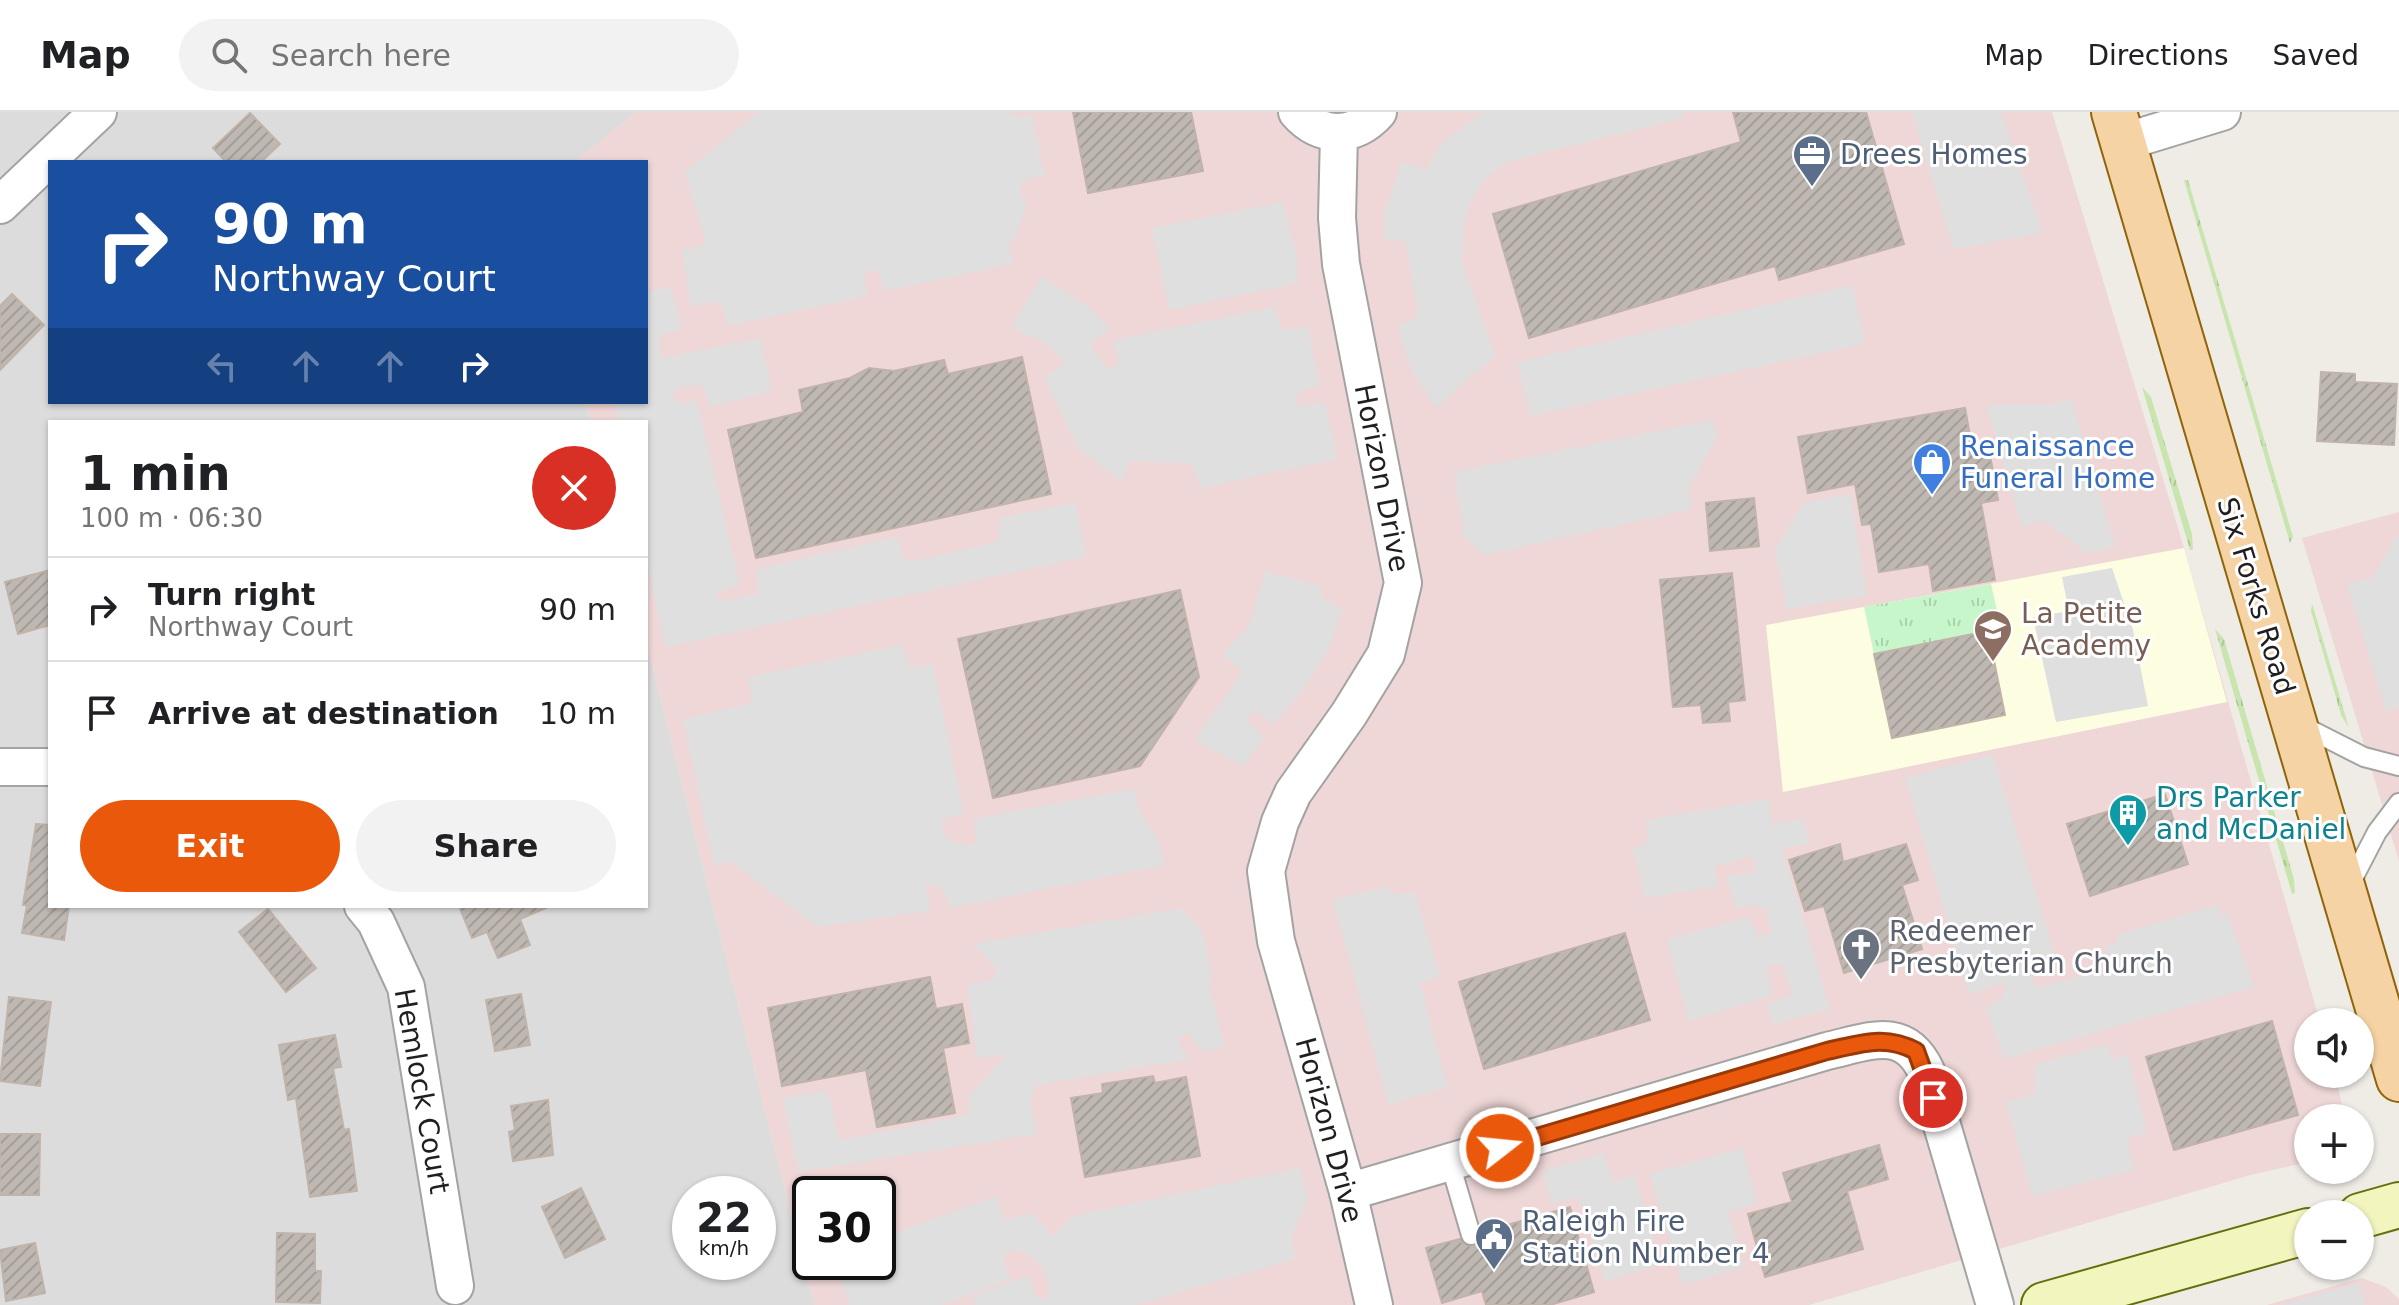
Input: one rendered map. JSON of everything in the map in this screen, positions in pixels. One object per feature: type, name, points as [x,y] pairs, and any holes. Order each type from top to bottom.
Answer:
[{"type":"main road","name":"Six Forks Road","points":[[2119,127],[2250,582],[2399,1079]]},
{"type":"street","points":[[0,205],[98,112]]},
{"type":"street","points":[[1297,112],[1323,132],[1339,133],[1361,126],[1378,112]]},
{"type":"street","points":[[2119,127],[2222,112]]},
{"type":"street","name":"Horizon Drive","points":[[1339,133],[1337,218],[1341,264],[1403,583],[1386,654],[1349,714],[1293,793],[1280,822],[1266,871],[1276,941],[1348,1192],[1374,1305]]},
{"type":"street","points":[[0,767],[48,767]]},
{"type":"street","name":"Hemlock Court","points":[[365,908],[376,922],[406,987],[455,1286]]},
{"type":"street","points":[[1348,1192],[1827,1051],[1882,1039],[1901,1043],[1916,1051],[1926,1071],[1995,1305]]},
{"type":"street","points":[[2374,1212],[2399,1205]]},
{"type":"street","points":[[2044,1305],[2294,1235]]},
{"type":"lane","points":[[2294,721],[2364,757],[2399,766]]},
{"type":"lane","points":[[2344,895],[2377,832],[2399,803]]},
{"type":"lane","points":[[1450,1163],[1471,1235]]},
{"type":"shaded area","points":[[0,112],[636,112],[577,160],[48,160],[48,404],[586,404],[590,420],[48,420],[48,908],[648,908],[648,649],[792,1218],[792,1280],[808,1280],[814,1305],[0,1305]]},
{"type":"shaded area","points":[[636,112],[2052,112],[2184,548],[2316,1008],[2294,1008],[2294,1088],[2338,1088],[2342,1104],[2294,1104],[2294,1165],[2254,1174],[1809,1305],[814,1305],[808,1280],[896,1280],[896,1176],[792,1176],[792,1218],[648,649],[648,420],[590,420],[586,404],[648,404],[648,160],[577,160]]},
{"type":"shaded area","points":[[759,112],[1007,112],[1017,117],[1032,116],[1045,176],[1029,178],[1021,184],[1020,193],[1027,202],[1016,237],[1009,243],[1013,264],[884,291],[879,272],[867,270],[864,277],[868,296],[727,326],[722,305],[717,302],[691,306],[682,250],[702,246],[705,240],[685,172]]},
{"type":"shaded area","points":[[1483,112],[1682,112],[1684,118],[1506,162],[1485,179],[1470,201],[1463,232],[1462,262],[1495,355],[1436,408],[1412,372],[1397,326],[1415,319],[1417,308],[1405,241],[1385,240],[1384,215],[1401,162],[1426,169],[1440,145]]},
{"type":"shaded area","points":[[1912,112],[2001,112],[2043,233],[1953,249]]},
{"type":"shaded area","points":[[1283,202],[1297,257],[1298,283],[1169,310],[1152,228]]},
{"type":"shaded area","points":[[1041,277],[1088,306],[1111,330],[1094,340],[1092,348],[1109,369],[1119,363],[1113,340],[1275,307],[1281,328],[1287,330],[1308,326],[1320,386],[1301,391],[1296,396],[1297,402],[1300,406],[1325,402],[1337,459],[1201,488],[1192,464],[1133,461],[1121,482],[1077,447],[1044,377],[1062,366],[1061,357],[1045,343],[1011,328]]},
{"type":"shaded area","points":[[1853,285],[1864,344],[1530,416],[1517,362]]},
{"type":"shaded area","points":[[671,287],[682,330],[662,334],[658,344],[663,358],[760,338],[772,392],[711,406],[702,385],[679,387],[672,396],[678,403],[697,401],[740,585],[716,592],[720,601],[757,595],[757,569],[897,537],[904,558],[910,562],[989,544],[999,539],[999,518],[1075,503],[1086,557],[665,647],[648,565],[648,420],[618,420],[614,404],[648,404],[648,292]]},
{"type":"shaded area","points":[[2071,399],[2115,546],[2087,553],[2044,520],[2022,527],[1986,405],[2050,405]]},
{"type":"shaded area","points":[[1713,420],[1717,438],[1688,488],[1692,509],[1485,555],[1464,537],[1454,472]]},
{"type":"shaded area","points":[[1850,494],[1867,595],[1787,609],[1775,549],[1804,503]]},
{"type":"shaded area","points":[[2399,512],[2399,861],[2302,538]]},
{"type":"shaded area","points":[[2399,537],[2399,707],[2386,711],[2347,584],[2372,578],[2395,538]]},
{"type":"shaded area","name":"La Petite Academy","points":[[2184,548],[2227,702],[1783,792],[1766,625]]},
{"type":"shaded area","points":[[2112,568],[2133,630],[2148,706],[2056,722],[2033,617],[2069,611],[2062,577]]},
{"type":"shaded area","points":[[1265,571],[1321,586],[1322,597],[1343,610],[1327,652],[1308,683],[1274,725],[1261,714],[1254,712],[1248,716],[1249,724],[1265,737],[1244,766],[1194,740],[1238,679],[1241,670],[1222,655],[1249,626]]},
{"type":"shaded area","points":[[902,645],[910,667],[933,665],[964,814],[947,817],[941,827],[949,840],[968,846],[977,843],[973,819],[1134,789],[1140,811],[1159,842],[1165,865],[950,908],[944,890],[937,885],[929,885],[926,888],[931,911],[816,927],[730,861],[714,865],[683,719],[752,703],[748,677]]},
{"type":"shaded area","points":[[1993,755],[2058,965],[2031,974],[2036,988],[2111,968],[2105,947],[2116,942],[2119,934],[2217,905],[2221,916],[2227,913],[2254,987],[2004,1059],[1986,1008],[2003,998],[2007,982],[1969,994],[1905,778]]},
{"type":"shaded area","points":[[1768,799],[1772,824],[1804,819],[1809,844],[1782,848],[1830,1009],[1773,1024],[1767,1004],[1792,994],[1783,965],[1774,964],[1767,969],[1773,995],[1689,1021],[1667,939],[1749,917],[1757,935],[1771,934],[1766,908],[1756,905],[1736,908],[1726,876],[1755,873],[1755,860],[1748,857],[1715,866],[1718,886],[1645,898],[1633,849],[1645,844],[1649,838],[1646,820]]},
{"type":"shaded area","points":[[1388,887],[1392,894],[1415,892],[1440,977],[1420,982],[1447,1088],[1388,1105],[1333,899]]},
{"type":"shaded area","points":[[1182,908],[1202,930],[1212,977],[1210,988],[1224,1046],[1204,1053],[1190,1034],[1179,1035],[1178,1041],[1189,1059],[1037,1085],[1030,1097],[1037,1134],[798,1172],[783,1098],[828,1091],[839,1140],[969,1115],[969,1095],[1008,1054],[977,1059],[967,984],[993,980],[997,969],[973,944]]},
{"type":"shaded area","points":[[2107,1044],[2111,1059],[2128,1054],[2147,1133],[2127,1138],[2134,1170],[2032,1196],[2006,1102],[2031,1096],[2036,1091],[2034,1065]]},
{"type":"shaded area","points":[[1742,1148],[1758,1203],[1728,1212],[1744,1267],[1682,1285],[1650,1174]]},
{"type":"shaded area","points":[[1604,1153],[1613,1182],[1635,1175],[1661,1265],[1605,1281],[1583,1206],[1575,1198],[1551,1203],[1542,1171]]},
{"type":"shaded area","points":[[1300,1168],[1308,1201],[1291,1237],[1296,1259],[1135,1305],[975,1305],[972,1296],[1029,1275],[1035,1295],[1046,1300],[1050,1292],[1043,1269],[1031,1256],[1016,1250],[1006,1252],[1004,1262],[1010,1279],[942,1305],[849,1305],[841,1280],[896,1280],[896,1232],[996,1196],[1005,1220],[1032,1213],[1053,1236],[1073,1216]]},
{"type":"shaded area","points":[[2355,1280],[2367,1280],[2386,1287],[2399,1299],[2399,1305],[2267,1305]]},
{"type":"shaded area","points":[[2358,1283],[2365,1305],[2281,1305]]},
{"type":"green space","points":[[2184,180],[2188,180],[2293,537],[2290,543]]},
{"type":"green space","points":[[2142,387],[2151,397],[2192,534],[2193,550],[2190,550]]},
{"type":"green space","points":[[1991,584],[2001,628],[1874,654],[1864,607]]},
{"type":"green space","points":[[2312,603],[2349,728],[2341,715],[2311,611]]},
{"type":"green space","points":[[2215,629],[2224,639],[2294,879],[2295,893],[2292,894]]},
{"type":"building","points":[[1073,112],[1191,112],[1203,171],[1088,193]]},
{"type":"building","points":[[1733,112],[1866,112],[1904,244],[1779,280],[1775,266],[1529,338],[1493,214],[1741,142]]},
{"type":"building","points":[[250,113],[280,144],[263,160],[224,160],[213,148]]},
{"type":"building","points":[[12,294],[44,325],[0,370],[0,306]]},
{"type":"building","points":[[1022,357],[1051,494],[756,558],[728,430],[803,412],[799,390],[850,378],[869,368],[894,371],[944,360],[948,374]]},
{"type":"building","points":[[2321,372],[2355,374],[2355,382],[2397,384],[2394,445],[2317,441]]},
{"type":"building","name":"Renaissance Funeral Home","points":[[1965,408],[1974,458],[1990,455],[1998,500],[1981,503],[1995,580],[1933,591],[1929,564],[1879,572],[1871,524],[1862,525],[1855,484],[1808,493],[1798,437]]},
{"type":"building","points":[[1754,498],[1759,546],[1710,551],[1706,503]]},
{"type":"building","points":[[48,571],[48,626],[18,634],[5,582]]},
{"type":"building","points":[[1732,573],[1745,700],[1728,702],[1730,721],[1703,723],[1701,705],[1673,707],[1660,580]]},
{"type":"building","points":[[1180,590],[1199,677],[1140,766],[993,798],[958,639]]},
{"type":"building","points":[[1988,631],[2005,715],[1892,738],[1874,654]]},
{"type":"building","name":"Drs Parker and McDaniel","points":[[2165,794],[2188,864],[2090,896],[2067,824]]},
{"type":"building","points":[[36,824],[48,825],[48,908],[69,908],[64,940],[22,933],[27,905],[23,905]]},
{"type":"building","points":[[1840,844],[1843,862],[1906,844],[1918,880],[1902,885],[1922,949],[1844,973],[1824,906],[1805,911],[1789,860]]},
{"type":"building","points":[[460,908],[546,908],[520,919],[530,945],[498,958],[487,932],[472,938]]},
{"type":"building","points":[[268,909],[316,968],[286,992],[239,932]]},
{"type":"building","points":[[1625,933],[1650,1020],[1484,1069],[1459,982]]},
{"type":"building","points":[[930,977],[936,1009],[962,1004],[969,1043],[943,1048],[955,1113],[877,1127],[866,1070],[782,1086],[768,1008]]},
{"type":"building","points":[[521,994],[530,1045],[495,1051],[486,1000]]},
{"type":"building","points":[[9,997],[51,1002],[40,1086],[0,1081]]},
{"type":"building","points":[[2272,1021],[2295,1104],[2294,1116],[2174,1150],[2146,1057]]},
{"type":"building","points":[[335,1035],[341,1067],[333,1068],[344,1130],[349,1129],[357,1191],[310,1197],[296,1098],[288,1100],[279,1045]]},
{"type":"building","points":[[1153,1076],[1155,1083],[1186,1077],[1200,1156],[1085,1177],[1071,1098],[1103,1093],[1102,1084]]},
{"type":"building","points":[[548,1100],[553,1155],[513,1161],[509,1132],[515,1130],[511,1106]]},
{"type":"building","points":[[0,1134],[40,1134],[39,1195],[0,1195]]},
{"type":"building","points":[[1879,1145],[1888,1179],[1847,1191],[1863,1249],[1765,1277],[1748,1214],[1792,1202],[1783,1173]]},
{"type":"building","points":[[581,1188],[605,1239],[565,1258],[542,1207]]},
{"type":"building","points":[[1570,1207],[1594,1292],[1550,1305],[1486,1305],[1482,1291],[1442,1303],[1426,1248],[1460,1239],[1463,1244],[1474,1247],[1480,1243],[1483,1232]]},
{"type":"building","points":[[277,1233],[315,1234],[315,1271],[321,1271],[320,1303],[276,1302]]},
{"type":"building","points":[[35,1243],[45,1293],[6,1301],[0,1250]]},
{"type":"place","name":"Drees Homes","points":[[1812,188]]},
{"type":"place","name":"Renaissance Funeral Home","points":[[1932,496]]},
{"type":"place","name":"La Petite Academy","points":[[1993,663]]},
{"type":"place","name":"Drs Parker and McDaniel","points":[[2128,847]]},
{"type":"place","name":"Redeemer Presbyterian Church","points":[[1861,981]]},
{"type":"place","name":"Raleigh Fire Station Number 4","points":[[1494,1271]]},
{"type":"route","points":[[1500,1148],[1827,1051],[1882,1039],[1901,1043],[1916,1051],[1926,1071],[1933,1098]]}]
